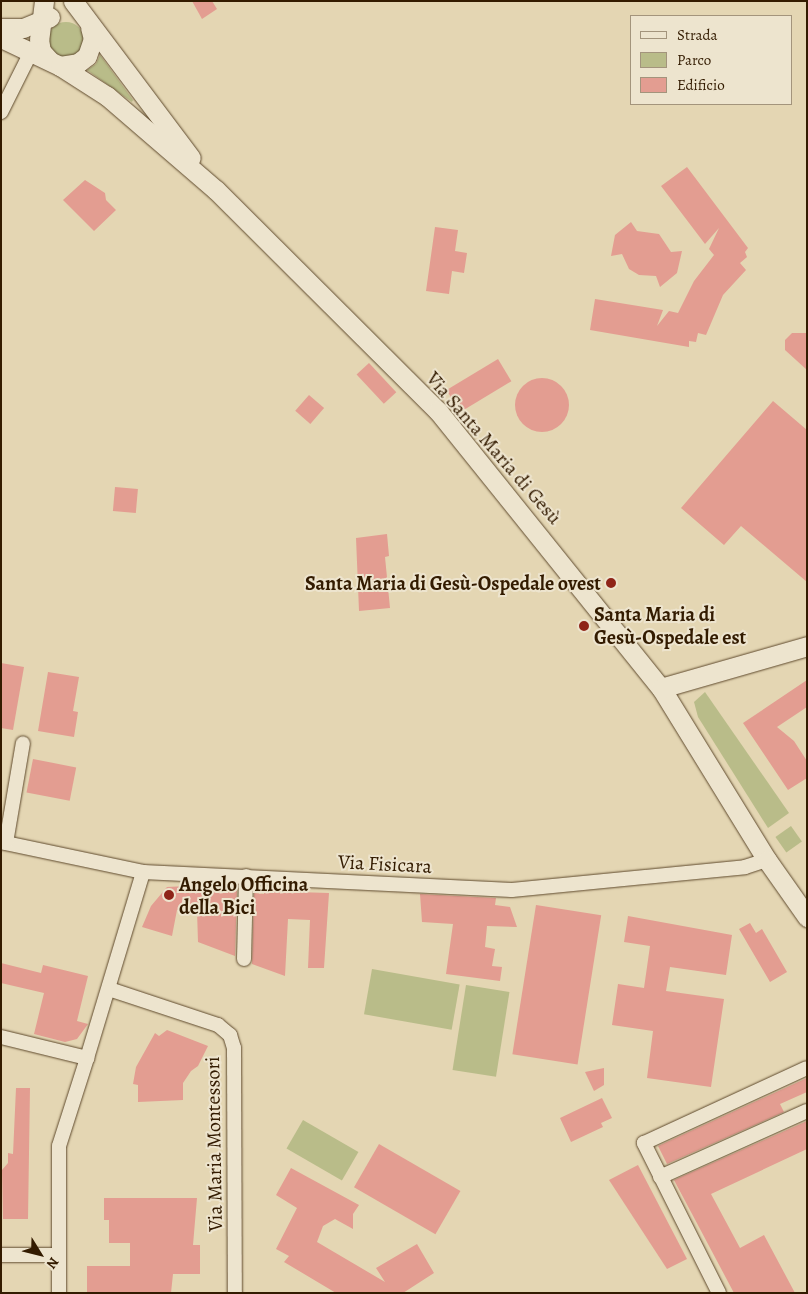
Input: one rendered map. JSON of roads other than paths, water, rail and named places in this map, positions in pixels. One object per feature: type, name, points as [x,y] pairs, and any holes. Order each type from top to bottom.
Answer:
[{"type":"main road","points":[[73,1],[87,23],[216,190]]},
{"type":"main road","points":[[1,28],[23,28],[44,17],[63,12],[87,23],[93,39],[87,56],[78,64],[54,63],[40,45],[44,17]]},
{"type":"main road","points":[[1,38],[54,63],[107,96],[216,190]]},
{"type":"main road","name":"Via Santa Maria di Gesù","points":[[216,190],[438,411],[661,688],[709,761]]},
{"type":"main road","points":[[661,688],[807,646]]},
{"type":"main road","points":[[709,761],[767,860],[807,917]]},
{"type":"main road","points":[[709,761],[757,824],[807,905]]},
{"type":"street","points":[[1,112],[31,52]]},
{"type":"street","points":[[3,842],[23,743]]},
{"type":"street","name":"Via Fisicara","points":[[3,842],[143,872],[512,890],[745,867],[767,860]]},
{"type":"street","points":[[60,1293],[58,1146],[128,926],[143,872]]},
{"type":"street","points":[[244,959],[246,876]]},
{"type":"street","name":"Via Maria Montessori","points":[[110,983],[218,1025],[230,1036],[234,1048],[235,1293]]},
{"type":"street","points":[[1,1037],[87,1058]]},
{"type":"street","points":[[720,1293],[644,1143],[807,1068]]},
{"type":"street","points":[[660,1177],[807,1111]]},
{"type":"street","points":[[1,1255],[59,1255]]},
{"type":"place","name":"Santa Maria di Gesù-Ospedale ovest","points":[[611,583]]},
{"type":"place","name":"Santa Maria di Gesù-Ospedale est","points":[[584,626]]},
{"type":"place","name":"Angelo Officina della Bici","points":[[169,895]]}]
